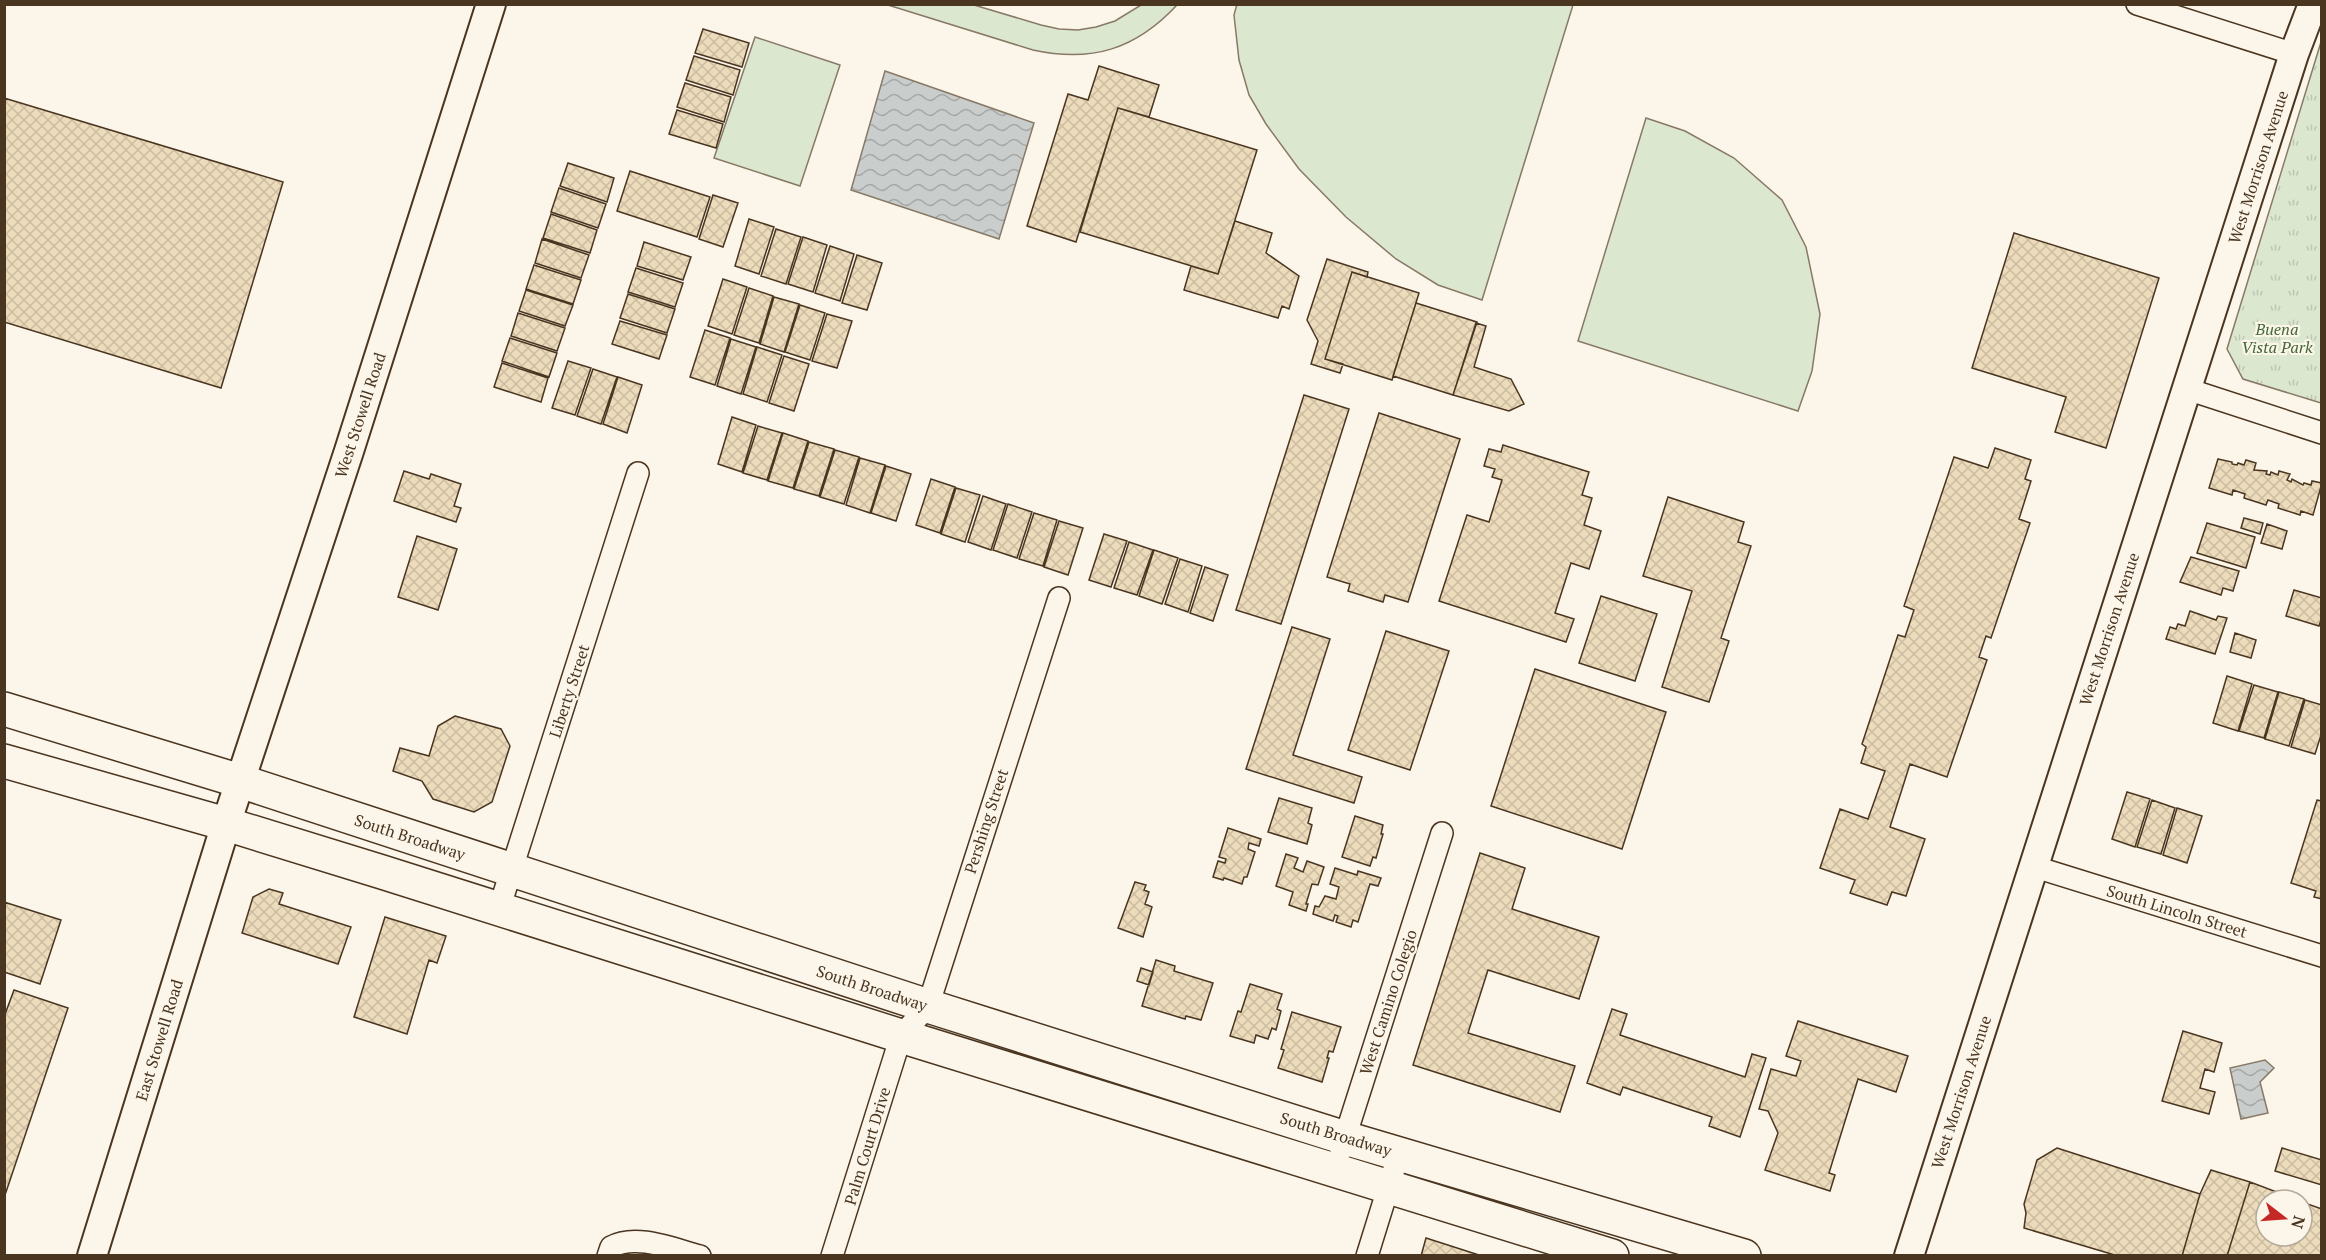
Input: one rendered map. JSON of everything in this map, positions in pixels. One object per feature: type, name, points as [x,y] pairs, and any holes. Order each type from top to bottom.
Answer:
[{"type":"main road","name":"South Broadway","points":[[4,709],[240,781],[928,1006],[1345,1138],[1744,1256]]},
{"type":"main road","points":[[4,761],[226,824],[1612,1256]]},
{"type":"street","name":"West Stowell Road","points":[[226,824],[349,451],[491,4]]},
{"type":"street","points":[[2137,4],[2294,54]]},
{"type":"street","name":"West Morrison Avenue","points":[[1909,1256],[2032,866],[2294,54],[2313,4]]},
{"type":"street","points":[[2187,389],[2322,432]]},
{"type":"street","name":"Liberty Street","points":[[498,909],[639,473]]},
{"type":"street","name":"Pershing Street","points":[[901,1036],[928,1006],[1059,598]]},
{"type":"street","name":"East Stowell Road","points":[[92,1256],[226,824]]},
{"type":"street","name":"West Camino Colegio","points":[[1334,1170],[1442,833]]},
{"type":"street","name":"South Lincoln Street","points":[[2032,866],[2322,956]]},
{"type":"street","name":"Palm Court Drive","points":[[832,1256],[901,1036]]},
{"type":"street","points":[[1367,1256],[1399,1153]]},
{"type":"street","points":[[608,1256],[611,1247],[622,1241],[637,1241],[700,1256]]},
{"type":"green space","points":[[1237,4],[1573,5],[1482,300],[1438,285],[1396,259],[1346,217],[1299,169],[1266,124],[1249,95],[1239,60],[1234,15]]},
{"type":"green space","points":[[888,5],[974,5],[1041,25],[1078,30],[1115,21],[1141,5],[1177,5],[1146,32],[1129,42],[1112,49],[1075,55],[1033,50]]},
{"type":"green space","points":[[755,37],[840,65],[800,186],[714,158]]},
{"type":"green space","name":"Buena Vista Park","points":[[2321,42],[2322,403],[2243,379],[2227,349]]},
{"type":"green space","points":[[1646,118],[1685,131],[1734,158],[1782,200],[1806,247],[1820,314],[1812,371],[1798,411],[1578,341]]},
{"type":"water","points":[[885,71],[1034,123],[999,239],[851,190]]},
{"type":"water","points":[[2265,1060],[2274,1068],[2260,1082],[2268,1113],[2241,1119],[2230,1068]]},
{"type":"building","points":[[703,29],[749,43],[742,67],[695,53]]},
{"type":"building","points":[[694,56],[740,70],[733,95],[686,80]]},
{"type":"building","points":[[1099,66],[1159,85],[1149,117],[1118,108],[1076,242],[1027,226],[1068,94],[1088,100]]},
{"type":"building","points":[[685,83],[731,97],[724,122],[677,107]]},
{"type":"building","points":[[4,98],[283,182],[221,388],[4,322]]},
{"type":"building","points":[[1118,108],[1257,150],[1218,274],[1080,232]]},
{"type":"building","points":[[677,110],[723,124],[716,148],[669,134]]},
{"type":"building","points":[[568,163],[614,178],[607,202],[560,186]]},
{"type":"building","points":[[630,171],[710,197],[697,237],[617,211]]},
{"type":"building","points":[[559,188],[606,204],[598,228],[551,212]]},
{"type":"building","points":[[713,195],[738,203],[723,247],[699,239]]},
{"type":"building","points":[[551,214],[597,230],[590,253],[543,238]]},
{"type":"building","points":[[749,219],[774,227],[759,274],[735,266]]},
{"type":"building","points":[[1235,221],[1272,233],[1266,253],[1299,276],[1289,309],[1282,306],[1278,318],[1184,290],[1191,266],[1218,274]]},
{"type":"building","points":[[776,229],[801,237],[786,284],[761,276]]},
{"type":"building","points":[[2014,233],[2159,278],[2106,448],[2055,432],[2066,397],[1972,368]]},
{"type":"building","points":[[803,237],[827,245],[813,292],[788,284]]},
{"type":"building","points":[[542,239],[589,255],[581,278],[535,263]]},
{"type":"building","points":[[644,242],[691,257],[683,280],[637,266]]},
{"type":"building","points":[[830,246],[854,254],[840,301],[815,293]]},
{"type":"building","points":[[857,255],[882,263],[867,310],[842,303]]},
{"type":"building","points":[[1327,259],[1368,272],[1367,277],[1352,272],[1325,359],[1343,364],[1340,373],[1311,364],[1318,341],[1307,320]]},
{"type":"building","points":[[534,265],[581,280],[573,304],[526,289]]},
{"type":"building","points":[[636,268],[683,283],[675,307],[628,292]]},
{"type":"building","points":[[1352,272],[1419,293],[1392,380],[1325,359]]},
{"type":"building","points":[[723,279],[747,287],[732,334],[708,326]]},
{"type":"building","points":[[749,288],[773,296],[759,343],[734,335]]},
{"type":"building","points":[[526,290],[573,305],[565,326],[519,311]]},
{"type":"building","points":[[628,294],[675,309],[667,333],[620,318]]},
{"type":"building","points":[[774,297],[799,304],[784,352],[760,344]]},
{"type":"building","points":[[1416,303],[1477,322],[1453,395],[1393,376]]},
{"type":"building","points":[[800,305],[825,313],[810,360],[785,352]]},
{"type":"building","points":[[518,313],[565,328],[557,351],[511,336]]},
{"type":"building","points":[[827,314],[852,321],[837,368],[812,361]]},
{"type":"building","points":[[620,321],[667,335],[659,359],[612,344]]},
{"type":"building","points":[[1476,323],[1486,326],[1474,367],[1511,379],[1524,404],[1509,411],[1453,395]]},
{"type":"building","points":[[705,330],[730,338],[715,385],[690,377]]},
{"type":"building","points":[[510,338],[557,353],[549,377],[502,361]]},
{"type":"building","points":[[731,339],[756,347],[741,394],[717,386]]},
{"type":"building","points":[[757,347],[782,355],[767,402],[743,394]]},
{"type":"building","points":[[784,356],[809,364],[794,411],[769,403]]},
{"type":"building","points":[[568,361],[591,368],[575,415],[552,408]]},
{"type":"building","points":[[502,363],[548,378],[541,402],[494,387]]},
{"type":"building","points":[[593,369],[617,377],[601,424],[577,416]]},
{"type":"building","points":[[618,377],[642,385],[627,433],[603,424]]},
{"type":"building","points":[[1304,395],[1349,409],[1281,624],[1236,610]]},
{"type":"building","points":[[1379,413],[1460,439],[1408,602],[1385,595],[1383,602],[1348,591],[1350,584],[1327,577]]},
{"type":"building","points":[[732,417],[756,425],[742,472],[718,464]]},
{"type":"building","points":[[758,426],[782,433],[767,480],[743,473]]},
{"type":"building","points":[[783,433],[808,441],[793,488],[768,481]]},
{"type":"building","points":[[809,442],[834,449],[819,496],[794,489]]},
{"type":"building","points":[[1503,445],[1589,472],[1582,495],[1592,498],[1584,525],[1601,531],[1589,569],[1571,563],[1555,613],[1574,619],[1566,642],[1439,601],[1467,515],[1489,522],[1502,480],[1492,477],[1495,469],[1484,466],[1489,449],[1501,452]]},
{"type":"building","points":[[1995,448],[2031,460],[2025,479],[2031,481],[2019,519],[2030,523],[1991,638],[1986,636],[1979,657],[1987,660],[1947,777],[1910,764],[1890,827],[1925,839],[1906,896],[1892,892],[1887,905],[1850,893],[1855,880],[1820,868],[1840,809],[1868,819],[1885,771],[1861,763],[1866,747],[1862,744],[1898,635],[1905,637],[1914,610],[1904,606],[1954,457],[1988,468]]},
{"type":"building","points":[[835,450],[859,457],[844,504],[820,497]]},
{"type":"building","points":[[860,458],[885,465],[870,513],[846,505]]},
{"type":"building","points":[[2218,459],[2237,465],[2238,463],[2244,465],[2246,460],[2256,463],[2254,470],[2267,471],[2266,474],[2270,475],[2271,472],[2278,475],[2279,471],[2290,474],[2287,480],[2291,482],[2292,479],[2303,485],[2304,483],[2311,485],[2312,481],[2322,483],[2313,515],[2301,511],[2300,515],[2278,508],[2279,504],[2268,500],[2266,505],[2244,498],[2245,494],[2233,490],[2232,495],[2209,488]]},
{"type":"building","points":[[886,466],[911,474],[896,521],[871,513]]},
{"type":"building","points":[[404,471],[429,479],[431,474],[461,484],[454,506],[461,508],[456,522],[394,501]]},
{"type":"building","points":[[931,479],[955,487],[940,533],[916,525]]},
{"type":"building","points":[[956,488],[980,495],[965,542],[941,534]]},
{"type":"building","points":[[983,496],[1006,504],[991,550],[968,542]]},
{"type":"building","points":[[1668,497],[1744,522],[1738,542],[1751,546],[1721,638],[1729,641],[1709,702],[1662,687],[1692,591],[1643,576]]},
{"type":"building","points":[[1008,504],[1032,512],[1017,558],[993,550]]},
{"type":"building","points":[[1034,513],[1057,520],[1043,566],[1019,559]]},
{"type":"building","points":[[2244,518],[2263,523],[2260,534],[2241,528]]},
{"type":"building","points":[[1059,521],[1083,528],[1068,575],[1044,567]]},
{"type":"building","points":[[2207,523],[2255,537],[2246,568],[2197,553]]},
{"type":"building","points":[[2267,524],[2287,531],[2282,549],[2261,543]]},
{"type":"building","points":[[1104,534],[1127,541],[1111,587],[1089,580]]},
{"type":"building","points":[[417,536],[457,549],[438,610],[398,597]]},
{"type":"building","points":[[1129,542],[1153,550],[1137,595],[1114,588]]},
{"type":"building","points":[[1154,550],[1178,558],[1162,604],[1139,596]]},
{"type":"building","points":[[2191,557],[2239,571],[2233,591],[2223,588],[2221,595],[2180,582]]},
{"type":"building","points":[[1180,559],[1202,566],[1188,612],[1165,604]]},
{"type":"building","points":[[1205,567],[1228,575],[1213,621],[1190,613]]},
{"type":"building","points":[[2294,590],[2322,598],[2322,617],[2319,626],[2286,616]]},
{"type":"building","points":[[1601,596],[1657,614],[1635,681],[1579,663]]},
{"type":"building","points":[[2190,611],[2216,620],[2218,616],[2227,618],[2215,654],[2166,639],[2170,627],[2176,629],[2178,624],[2185,626]]},
{"type":"building","points":[[1292,627],[1330,639],[1293,755],[1362,777],[1354,803],[1246,769]]},
{"type":"building","points":[[1386,631],[1449,651],[1410,770],[1348,750]]},
{"type":"building","points":[[2235,633],[2256,640],[2251,658],[2230,652]]},
{"type":"building","points":[[1535,669],[1666,712],[1622,849],[1491,806]]},
{"type":"building","points":[[2227,676],[2252,684],[2238,731],[2213,723]]},
{"type":"building","points":[[2254,685],[2278,692],[2264,738],[2239,731]]},
{"type":"building","points":[[2279,692],[2304,699],[2289,746],[2265,739]]},
{"type":"building","points":[[2305,700],[2322,705],[2322,732],[2315,754],[2291,747]]},
{"type":"building","points":[[455,716],[501,729],[510,746],[492,802],[474,812],[433,799],[422,781],[393,771],[400,748],[429,756],[438,726]]},
{"type":"building","points":[[2127,792],[2150,799],[2135,847],[2112,839]]},
{"type":"building","points":[[1279,798],[1312,808],[1308,823],[1312,825],[1307,844],[1268,832]]},
{"type":"building","points":[[2152,800],[2175,808],[2161,854],[2137,847]]},
{"type":"building","points":[[2317,800],[2322,801],[2322,899],[2314,897],[2316,891],[2291,883]]},
{"type":"building","points":[[2177,808],[2202,816],[2187,863],[2163,855]]},
{"type":"building","points":[[1355,816],[1383,825],[1381,834],[1383,834],[1376,858],[1373,857],[1370,866],[1342,857]]},
{"type":"building","points":[[1228,828],[1261,839],[1259,846],[1249,843],[1248,849],[1255,852],[1247,877],[1244,877],[1242,884],[1213,877],[1218,861],[1225,863],[1226,859],[1219,857]]},
{"type":"building","points":[[1480,853],[1525,868],[1512,909],[1599,937],[1579,999],[1488,970],[1468,1033],[1575,1066],[1560,1112],[1413,1065]]},
{"type":"building","points":[[1286,854],[1298,858],[1294,868],[1303,872],[1307,861],[1324,867],[1318,885],[1312,884],[1306,911],[1289,905],[1293,892],[1276,886]]},
{"type":"building","points":[[1335,868],[1357,875],[1358,871],[1381,878],[1378,886],[1370,884],[1358,922],[1353,920],[1351,927],[1336,922],[1338,916],[1335,915],[1333,921],[1313,914],[1315,906],[1319,907],[1325,896],[1336,899],[1339,887],[1330,884]]},
{"type":"building","points":[[1135,882],[1146,885],[1144,890],[1149,892],[1145,904],[1152,907],[1143,937],[1118,928]]},
{"type":"building","points":[[269,889],[283,893],[279,904],[351,927],[338,964],[242,933],[253,897]]},
{"type":"building","points":[[4,902],[61,920],[40,984],[4,972]]},
{"type":"building","points":[[385,917],[446,936],[437,963],[429,960],[407,1034],[354,1017]]},
{"type":"building","points":[[1156,960],[1175,966],[1174,971],[1213,983],[1201,1020],[1186,1016],[1185,1019],[1142,1006]]},
{"type":"building","points":[[1141,968],[1153,972],[1149,985],[1137,981]]},
{"type":"building","points":[[1250,984],[1282,994],[1277,1009],[1281,1011],[1276,1030],[1272,1028],[1268,1039],[1256,1035],[1254,1043],[1230,1036]]},
{"type":"building","points":[[14,990],[68,1008],[4,1198],[4,1017]]},
{"type":"building","points":[[1612,1009],[1627,1014],[1620,1035],[1745,1077],[1752,1054],[1766,1058],[1740,1137],[1709,1126],[1712,1117],[1623,1087],[1620,1095],[1587,1083]]},
{"type":"building","points":[[1292,1012],[1341,1027],[1333,1052],[1329,1051],[1322,1082],[1278,1068]]},
{"type":"building","points":[[1798,1021],[1908,1056],[1896,1092],[1858,1079],[1829,1173],[1835,1175],[1830,1191],[1765,1170],[1778,1133],[1768,1111],[1759,1109],[1771,1069],[1796,1076],[1801,1061],[1786,1056]]},
{"type":"building","points":[[2183,1031],[2222,1043],[2214,1072],[2205,1069],[2200,1088],[2215,1092],[2209,1114],[2162,1101]]},
{"type":"building","points":[[2057,1148],[2200,1194],[2182,1256],[2118,1256],[2024,1228],[2026,1213],[2024,1204],[2037,1160]]},
{"type":"building","points":[[2282,1148],[2322,1160],[2322,1185],[2275,1171]]},
{"type":"building","points":[[2211,1170],[2250,1182],[2227,1256],[2182,1256],[2200,1194]]},
{"type":"building","points":[[2250,1182],[2266,1188],[2254,1188],[2254,1248],[2314,1248],[2314,1206],[2322,1209],[2322,1256],[2227,1256]]},
{"type":"building","points":[[1426,1238],[1482,1256],[1421,1256]]}]
